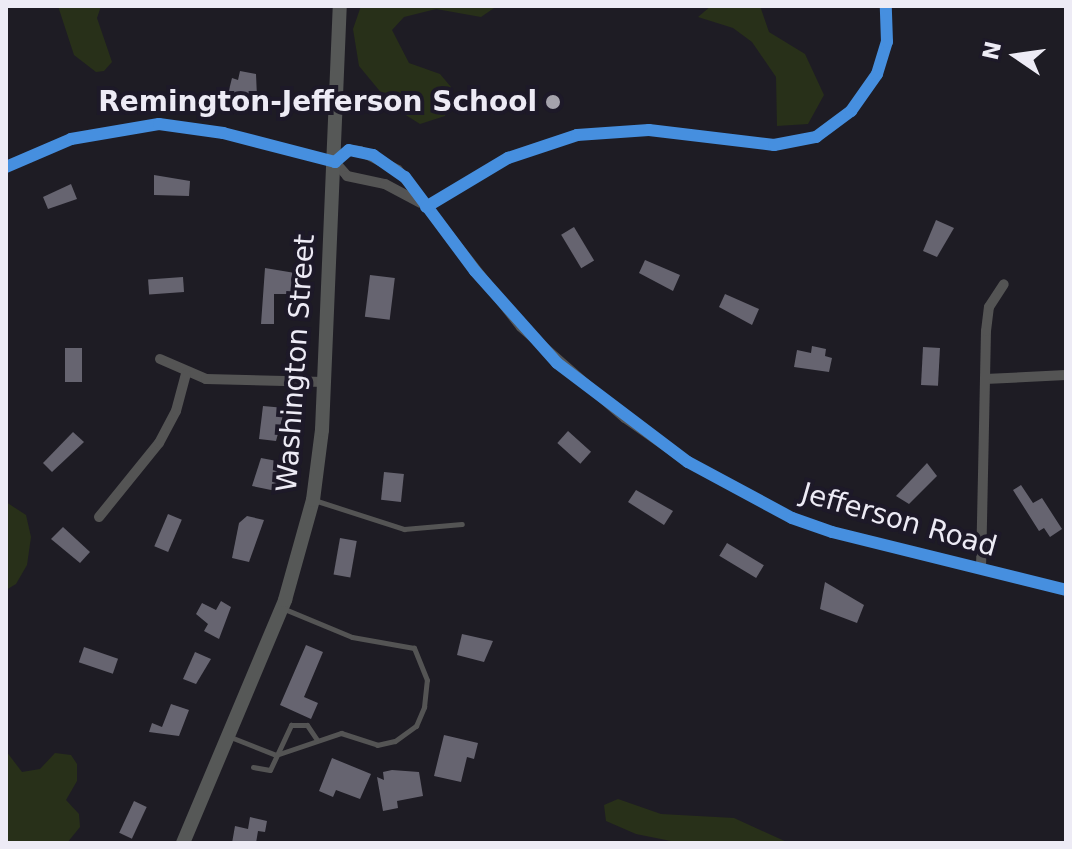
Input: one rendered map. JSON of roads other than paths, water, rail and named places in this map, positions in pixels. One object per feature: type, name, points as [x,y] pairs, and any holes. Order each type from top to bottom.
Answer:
[{"type":"main road","name":"Washington Street","points":[[183,843],[281,608],[313,500],[324,382],[340,6]]},
{"type":"street","points":[[426,207],[508,158],[577,135],[649,130],[774,145],[816,137],[851,111],[877,74],[887,42],[886,6]]},
{"type":"street","points":[[6,167],[91,133],[159,124],[223,133],[335,162]]},
{"type":"street","name":"Jefferson Road","points":[[426,207],[385,184],[347,176],[335,162],[349,150],[382,160],[405,177],[521,327],[557,363],[688,462],[792,518],[1066,590]]},
{"type":"street","points":[[981,569],[989,307],[1004,284]]},
{"type":"street","points":[[160,359],[186,374],[324,382]]},
{"type":"street","points":[[99,517],[159,443],[176,411],[186,374]]},
{"type":"street","points":[[985,379],[1066,375]]},
{"type":"lane","points":[[313,500],[404,529],[462,524]]},
{"type":"lane","points":[[227,735],[276,755],[341,733],[377,745],[395,741],[416,726],[427,680],[423,660],[401,642],[352,637],[281,608]]},
{"type":"lane","points":[[253,767],[270,770],[291,725],[298,722],[317,740]]},
{"type":"place","name":"Remington-Jefferson School","points":[[553,102]]}]
